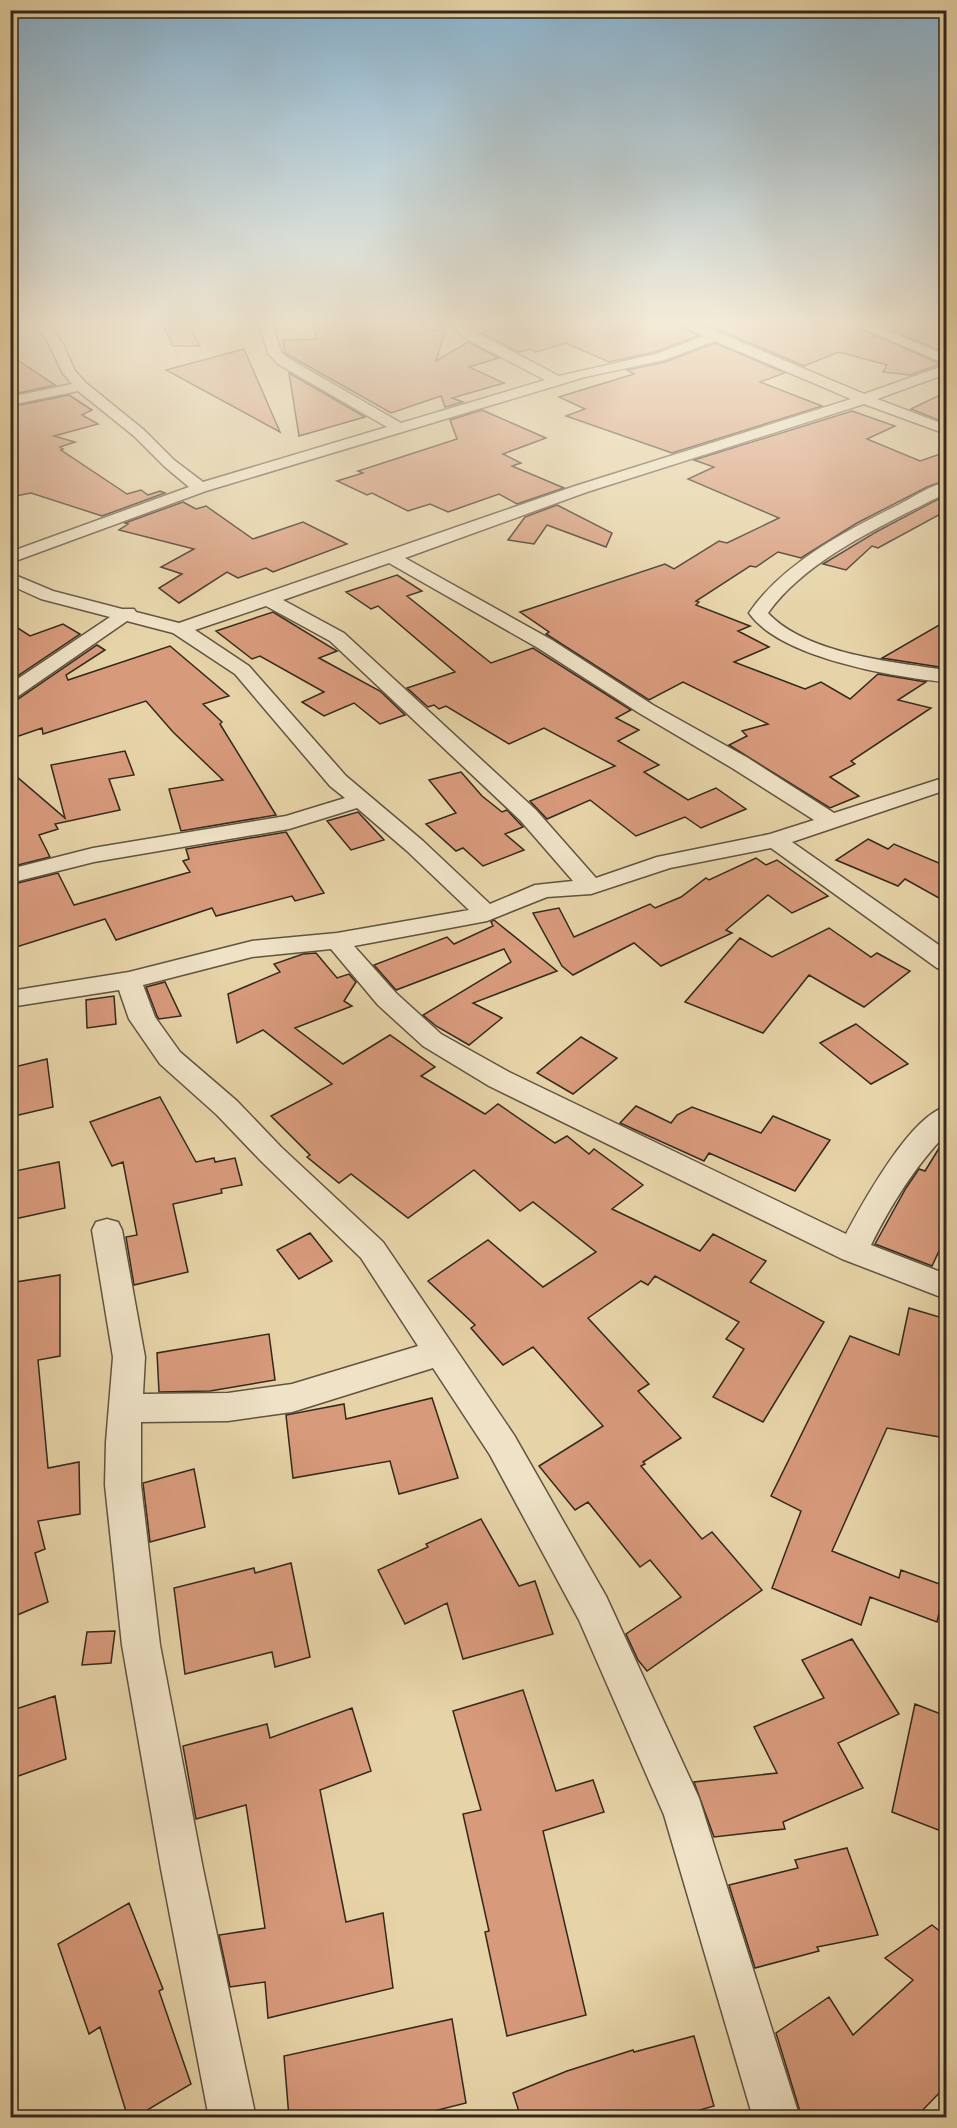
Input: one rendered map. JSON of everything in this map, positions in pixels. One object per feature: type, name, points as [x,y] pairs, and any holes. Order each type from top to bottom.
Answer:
[{"type":"street","points":[[126,422],[169,463],[200,488]]},
{"type":"street","points":[[390,422],[400,428]]},
{"type":"street","points":[[10,558],[200,488],[419,422]]},
{"type":"street","points":[[180,628],[391,557],[581,489],[791,422]]},
{"type":"street","points":[[926,422],[946,430]]},
{"type":"street","points":[[946,487],[838,546],[798,572],[765,599],[758,613],[764,623],[791,639],[834,654],[946,676]]},
{"type":"street","points":[[391,557],[545,644],[646,709],[740,763],[833,822]]},
{"type":"street","points":[[10,578],[47,595],[180,628],[242,670],[274,705],[309,750],[338,780],[415,846],[487,914]]},
{"type":"street","points":[[266,598],[337,637],[528,815],[591,887]]},
{"type":"street","points":[[10,693],[127,614]]},
{"type":"street","points":[[10,999],[129,980],[252,949],[337,941],[487,914],[543,890],[591,887],[665,862],[775,840],[946,783]]},
{"type":"street","points":[[10,876],[93,855],[289,822],[361,800]]},
{"type":"street","points":[[775,840],[946,962]]},
{"type":"street","points":[[337,941],[387,999],[432,1040],[499,1079],[853,1251],[946,1287]]},
{"type":"street","points":[[129,980],[142,1019],[170,1058],[227,1108],[271,1154],[372,1250],[502,1445],[593,1608],[684,1813],[777,2118]]},
{"type":"street","points":[[853,1251],[883,1193],[918,1146],[946,1118]]},
{"type":"street","points":[[107,1230],[129,1357],[123,1485],[141,1645],[182,1869],[233,2118]]},
{"type":"street","points":[[125,1408],[228,1407],[292,1398],[440,1353]]},
{"type":"building","points":[[10,422],[95,422],[98,424],[54,436],[75,442],[60,447],[63,449],[61,450],[127,494],[141,490],[148,495],[160,491],[165,493],[102,516],[31,493],[10,497]]},
{"type":"building","points":[[262,422],[276,422],[280,432]]},
{"type":"building","points":[[297,422],[347,422],[299,436]]},
{"type":"building","points":[[451,422],[510,422],[546,438],[503,454],[521,463],[512,466],[564,488],[517,504],[499,494],[448,512],[430,504],[408,511],[372,493],[367,495],[337,481],[363,473],[358,471],[457,439]]},
{"type":"building","points":[[584,422],[770,422],[672,453]]},
{"type":"building","points":[[816,422],[884,422],[895,426],[867,439],[920,461],[946,452],[946,480],[927,487],[857,523],[801,558],[778,552],[756,567],[750,566],[696,601],[699,602],[696,605],[750,626],[738,631],[769,647],[734,662],[805,689],[821,682],[850,699],[878,674],[926,682],[898,700],[931,708],[851,761],[855,764],[830,777],[859,796],[830,808],[729,745],[747,736],[742,731],[768,724],[683,682],[649,700],[546,634],[549,632],[520,612],[665,564],[674,569],[719,541],[727,543],[779,518],[688,479],[714,467],[694,460]]},
{"type":"building","points":[[946,495],[946,511],[878,548],[872,546],[846,570],[823,564],[876,532]]},
{"type":"building","points":[[183,502],[196,509],[206,506],[253,539],[303,522],[347,544],[273,572],[266,568],[238,578],[227,572],[179,603],[159,588],[182,574],[161,567],[194,549],[119,530],[128,524],[125,523]]},
{"type":"building","points":[[557,505],[612,533],[606,547],[547,525],[534,544],[508,540],[525,517]]},
{"type":"building","points":[[397,575],[422,591],[407,596],[491,663],[533,648],[631,710],[616,718],[639,730],[618,741],[659,765],[644,772],[688,800],[716,788],[746,809],[701,828],[685,817],[636,836],[590,800],[547,819],[530,801],[615,766],[544,728],[509,744],[446,706],[439,709],[434,705],[428,707],[407,688],[455,672],[378,606],[371,609],[346,592]]},
{"type":"building","points":[[273,612],[337,651],[319,658],[380,691],[405,715],[380,724],[354,703],[324,716],[302,702],[324,692],[260,656],[252,659],[216,631]]},
{"type":"building","points":[[946,621],[946,668],[882,658]]},
{"type":"building","points":[[10,623],[30,636],[63,624],[80,634],[10,681]]},
{"type":"building","points":[[97,645],[105,650],[66,675],[68,680],[170,646],[229,696],[203,704],[222,722],[220,724],[276,815],[181,831],[169,789],[223,780],[173,732],[146,701],[43,734],[42,728],[10,739],[10,701],[18,699]]},
{"type":"building","points":[[125,751],[134,775],[109,779],[120,810],[55,824],[58,829],[39,835],[50,857],[10,867],[10,771],[65,818],[51,765]]},
{"type":"building","points":[[461,772],[482,796],[502,812],[507,810],[523,827],[505,834],[524,850],[483,866],[463,848],[456,851],[426,824],[456,813],[429,780]]},
{"type":"building","points":[[358,812],[384,840],[351,850],[327,821]]},
{"type":"building","points":[[286,832],[324,893],[295,901],[292,896],[216,916],[212,908],[116,940],[105,919],[10,949],[10,885],[58,873],[74,905],[190,872],[183,861],[189,859],[186,849]]},
{"type":"building","points":[[868,839],[888,849],[894,844],[946,866],[946,902],[905,879],[898,886],[836,860]]},
{"type":"building","points":[[756,858],[766,865],[777,860],[828,896],[792,913],[768,895],[726,930],[732,933],[661,966],[634,943],[573,975],[562,966],[533,913],[559,908],[574,937],[650,904],[655,908],[681,897],[706,878],[709,880]]},
{"type":"building","points":[[494,920],[557,971],[473,1003],[502,1018],[469,1045],[436,1026],[423,1015],[511,962],[504,949],[396,990],[374,965],[447,937],[454,944],[493,926],[491,922]]},
{"type":"building","points":[[829,928],[871,957],[877,953],[910,971],[864,1007],[809,975],[763,1033],[685,1002],[740,938],[772,957]]},
{"type":"building","points":[[316,953],[337,978],[349,974],[356,982],[344,1001],[352,1006],[295,1028],[343,1064],[390,1035],[435,1067],[421,1076],[485,1114],[498,1104],[555,1143],[567,1136],[589,1154],[594,1149],[643,1185],[612,1209],[700,1251],[713,1234],[766,1261],[750,1282],[824,1322],[763,1422],[713,1397],[744,1349],[726,1339],[739,1322],[655,1276],[648,1285],[641,1281],[588,1318],[649,1384],[638,1391],[681,1438],[643,1462],[645,1464],[641,1466],[702,1539],[712,1532],[762,1590],[647,1671],[638,1660],[626,1634],[681,1597],[650,1560],[640,1567],[588,1502],[575,1510],[539,1466],[603,1426],[533,1347],[503,1365],[471,1328],[475,1325],[428,1281],[488,1240],[543,1287],[596,1252],[533,1202],[520,1211],[474,1170],[408,1218],[351,1174],[339,1183],[307,1157],[310,1155],[271,1116],[332,1084],[263,1030],[237,1043],[228,994],[280,972],[274,964],[303,954]]},
{"type":"building","points":[[165,982],[181,1016],[159,1019],[157,1016],[146,987]]},
{"type":"building","points":[[114,996],[116,1024],[87,1028],[86,1000]]},
{"type":"building","points":[[856,1024],[908,1064],[871,1084],[820,1043]]},
{"type":"building","points":[[581,1037],[617,1058],[573,1094],[537,1073]]},
{"type":"building","points":[[47,1059],[53,1107],[10,1117],[10,1068]]},
{"type":"building","points":[[160,1097],[196,1162],[214,1158],[215,1162],[235,1158],[242,1185],[221,1189],[222,1193],[173,1204],[188,1272],[134,1285],[126,1237],[137,1235],[123,1162],[112,1166],[90,1122]]},
{"type":"building","points":[[636,1106],[671,1123],[677,1115],[692,1107],[761,1133],[773,1116],[830,1140],[795,1191],[709,1153],[704,1161],[620,1123]]},
{"type":"building","points":[[946,1137],[946,1236],[932,1266],[875,1244],[906,1188],[919,1169],[925,1171]]},
{"type":"building","points":[[59,1162],[65,1208],[10,1220],[10,1172]]},
{"type":"building","points":[[310,1233],[332,1261],[299,1279],[277,1250]]},
{"type":"building","points":[[60,1275],[60,1356],[38,1360],[48,1468],[79,1462],[80,1514],[38,1521],[45,1549],[35,1553],[48,1602],[10,1618],[10,1283]]},
{"type":"building","points":[[909,1308],[946,1319],[946,1438],[887,1428],[832,1551],[899,1578],[901,1570],[945,1586],[937,1622],[870,1597],[861,1625],[772,1588],[801,1511],[771,1496],[850,1336],[899,1355]]},
{"type":"building","points":[[269,1334],[275,1380],[210,1391],[159,1392],[157,1353]]},
{"type":"building","points":[[432,1398],[458,1478],[399,1494],[390,1461],[293,1478],[286,1415],[344,1404],[346,1419]]},
{"type":"building","points":[[194,1469],[205,1527],[150,1542],[143,1483]]},
{"type":"building","points":[[481,1519],[519,1586],[535,1581],[553,1634],[463,1659],[447,1603],[405,1624],[378,1570],[428,1547],[426,1544]]},
{"type":"building","points":[[291,1563],[310,1657],[275,1667],[272,1652],[185,1674],[174,1588],[254,1568],[255,1573]]},
{"type":"building","points":[[115,1631],[111,1663],[82,1665],[87,1632]]},
{"type":"building","points":[[852,1639],[899,1714],[838,1743],[863,1788],[783,1822],[785,1829],[714,1837],[694,1782],[777,1773],[754,1727],[824,1698],[802,1660]]},
{"type":"building","points":[[523,1690],[556,1791],[593,1780],[604,1812],[543,1831],[586,2015],[507,2036],[485,1932],[489,1931],[463,1814],[481,1810],[453,1711]]},
{"type":"building","points":[[55,1696],[66,1759],[10,1779],[10,1711]]},
{"type":"building","points":[[915,1704],[946,1716],[946,1833],[892,1812]]},
{"type":"building","points":[[352,1708],[371,1771],[320,1790],[346,1922],[383,1913],[393,1988],[268,2018],[265,1982],[230,1987],[219,1935],[265,1928],[246,1805],[196,1819],[183,1746],[267,1724],[270,1738]]},
{"type":"building","points":[[847,1848],[878,1935],[817,1947],[819,1951],[755,1968],[729,1885],[798,1868],[795,1860]]},
{"type":"building","points":[[129,1903],[163,1989],[159,1991],[191,2084],[134,2118],[128,2118],[100,2027],[89,2034],[58,1944]]},
{"type":"building","points":[[932,1925],[946,1936],[946,2086],[915,2118],[802,2118],[776,2033],[829,1997],[853,2035],[913,1980],[885,1958]]},
{"type":"building","points":[[452,2019],[466,2103],[406,2118],[289,2118],[284,2056]]},
{"type":"building","points":[[694,2036],[714,2106],[672,2118],[521,2118],[513,2093],[567,2071],[633,2050],[634,2052]]}]
